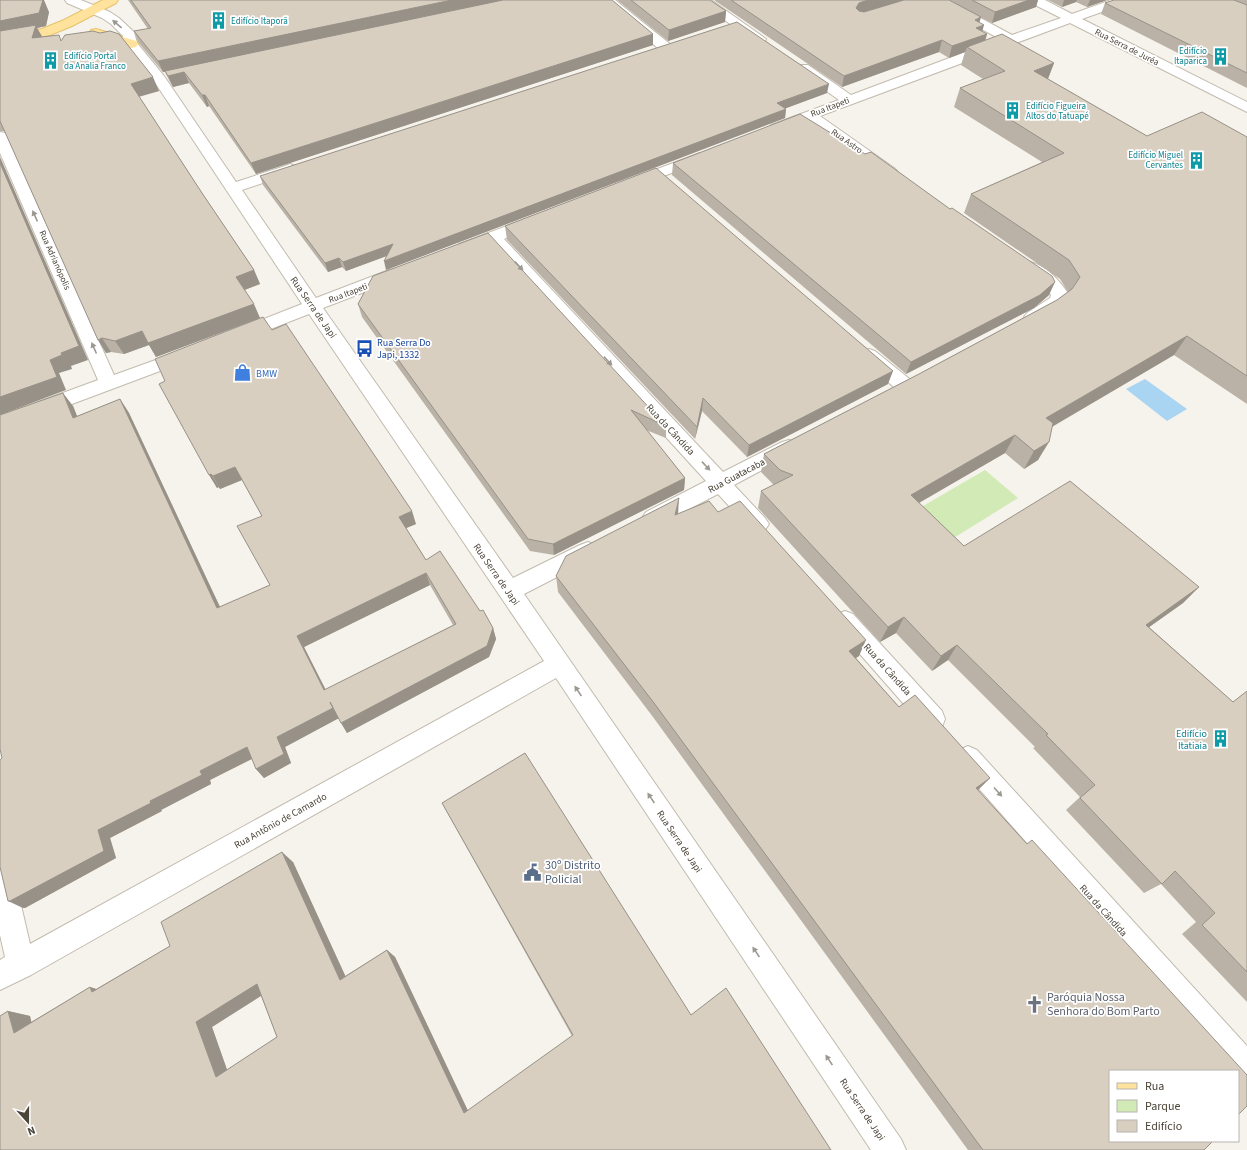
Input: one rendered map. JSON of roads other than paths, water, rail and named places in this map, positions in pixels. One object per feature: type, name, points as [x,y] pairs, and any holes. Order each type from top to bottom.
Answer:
[{"type":"main road","points":[[0,41],[45,32],[68,24],[112,0]]},
{"type":"main road","points":[[45,32],[83,32],[105,35],[131,44]]},
{"type":"street","name":"Rua Serra de Japi","points":[[71,0],[115,21],[129,35],[131,44],[166,77],[232,188],[560,664],[890,1150]]},
{"type":"street","points":[[607,0],[666,47]]},
{"type":"street","points":[[703,0],[771,46]]},
{"type":"street","name":"Rua Serra de Juréa","points":[[1035,0],[1247,108]]},
{"type":"street","name":"Rua Itapeti","points":[[766,132],[1011,40],[1123,0]]},
{"type":"street","points":[[945,4],[1011,40]]},
{"type":"street","points":[[724,29],[738,24]]},
{"type":"street","points":[[650,52],[680,43]]},
{"type":"street","points":[[790,60],[849,100]]},
{"type":"street","name":"Rua Astro","points":[[809,115],[900,178]]},
{"type":"street","name":"Rua Adrianópolis","points":[[0,136],[109,384]]},
{"type":"street","points":[[622,187],[664,178],[715,151]]},
{"type":"street","points":[[232,188],[300,166]]},
{"type":"street","points":[[450,254],[550,215]]},
{"type":"street","name":"Rua da Cândida","points":[[493,237],[774,542]]},
{"type":"street","points":[[1017,258],[1053,284],[1060,295],[1056,302],[1041,313],[1020,324]]},
{"type":"street","name":"Rua Itapeti","points":[[221,341],[407,270]]},
{"type":"street","points":[[856,344],[904,386]]},
{"type":"street","points":[[0,424],[199,350]]},
{"type":"street","name":"Rua Guatacaba","points":[[636,526],[806,438]]},
{"type":"street","points":[[509,591],[601,544]]},
{"type":"street","name":"Rua da Cândida","points":[[833,607],[1247,1070]]},
{"type":"street","name":"Rua Antônio de Camardo","points":[[10,970],[560,664]]},
{"type":"street","points":[[0,875],[10,970]]},
{"type":"water","points":[[1145,379],[1187,409],[1167,421],[1126,389]]},
{"type":"place","name":"Edifício Itaporã","points":[[218,21]]},
{"type":"place","name":"Edifício Itaparica","points":[[1220,56]]},
{"type":"place","name":"Edifício Portal da Analia Franco","points":[[51,61]]},
{"type":"place","name":"Edifício Figueira Altos do Tatuapé","points":[[1013,111]]},
{"type":"place","name":"Edifício Miguel Cervantes","points":[[1196,160]]},
{"type":"place","name":"Rua Serra Do Japi, 1332","points":[[364,348]]},
{"type":"place","name":"BMW","points":[[243,373]]},
{"type":"place","name":"Edifício Itatiaia","points":[[1220,739]]},
{"type":"place","name":"30º Distrito Policial","points":[[532,872]]},
{"type":"place","name":"Paróquia Nossa Senhora do Bom Parto","points":[[1034,1004]]}]
